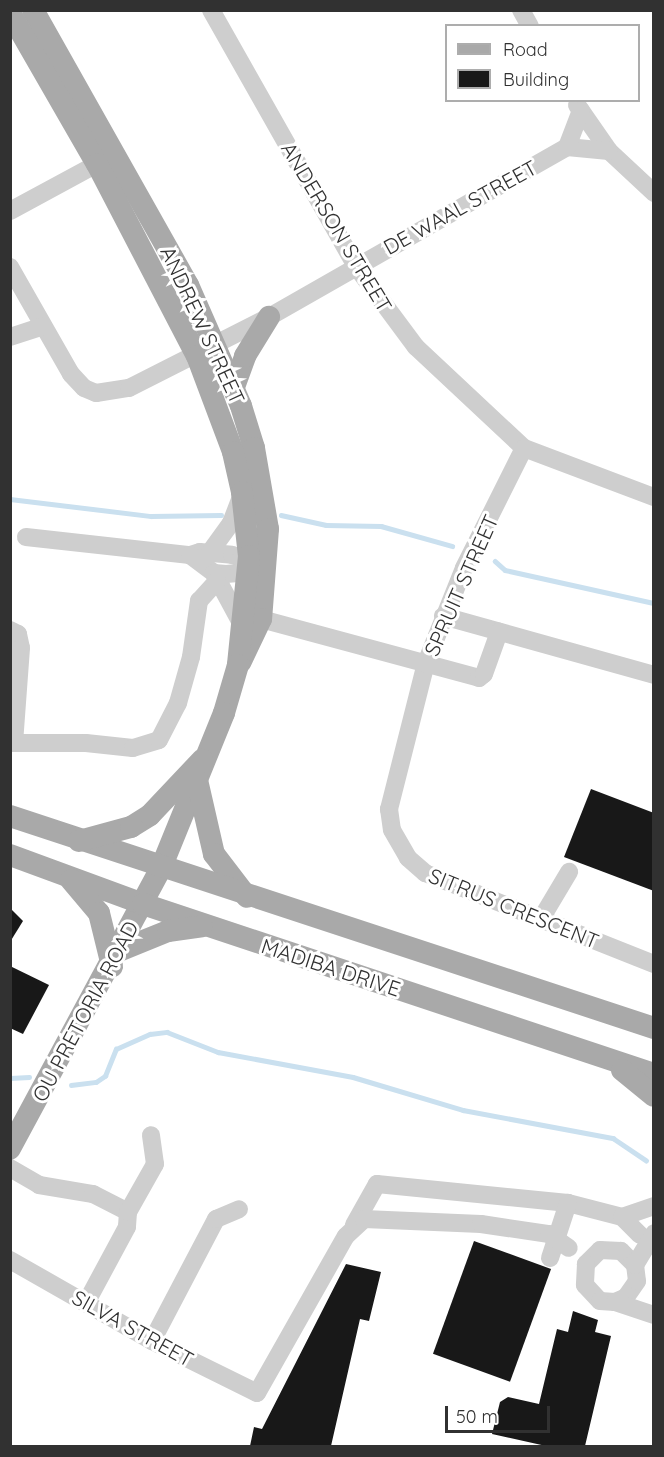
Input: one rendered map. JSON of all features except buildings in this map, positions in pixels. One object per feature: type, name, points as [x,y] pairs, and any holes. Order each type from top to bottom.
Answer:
[{"type":"main road","name":"ANDREW STREET","points":[[33,10],[117,153],[217,345],[234,387],[254,448],[268,548],[266,591],[251,621],[206,758],[161,868],[143,904]]},
{"type":"main road","name":"ANDREW STREET","points":[[10,13],[97,164],[197,356],[233,452],[243,492],[251,621]]},
{"type":"main road","points":[[234,387],[245,356],[269,317]]},
{"type":"main road","points":[[79,841],[131,827],[150,814],[206,758]]},
{"type":"main road","points":[[197,780],[214,854],[246,897]]},
{"type":"main road","name":"MADIBA DRIVE","points":[[10,816],[246,897],[654,1028]]},
{"type":"main road","name":"MADIBA DRIVE","points":[[10,855],[143,904],[654,1074]]},
{"type":"main road","points":[[67,876],[99,913],[116,958],[168,931],[206,925]]},
{"type":"main road","name":"OU PRETORIA ROAD","points":[[10,1149],[116,958],[143,904]]},
{"type":"main road","points":[[605,1058],[654,1096]]},
{"type":"street","name":"ANDERSON STREET","points":[[211,10],[355,265],[416,347],[524,448],[654,497]]},
{"type":"street","points":[[521,10],[529,24]]},
{"type":"street","points":[[578,106],[567,147],[609,151]]},
{"type":"street","points":[[578,106],[609,151],[654,193]]},
{"type":"street","name":"DE WAAL STREET","points":[[10,267],[71,374],[84,388],[96,393],[129,388],[197,356],[269,317],[355,265],[567,147]]},
{"type":"street","points":[[10,211],[97,164]]},
{"type":"street","points":[[10,337],[43,326]]},
{"type":"street","name":"SPRUIT STREET","points":[[392,830],[389,808],[426,663],[443,616],[524,448]]},
{"type":"street","points":[[210,552],[231,523],[243,492]]},
{"type":"street","points":[[26,537],[190,555],[210,552],[232,555],[249,567],[266,591]]},
{"type":"street","points":[[10,630],[18,634],[21,648],[12,743],[86,743],[133,748],[159,740],[178,703],[191,657],[199,601],[215,577],[238,573],[249,567],[268,548]]},
{"type":"street","points":[[190,555],[215,577],[251,621],[482,677],[499,632]]},
{"type":"street","points":[[443,616],[654,675]]},
{"type":"street","name":"SITRUS CRESCENT","points":[[392,830],[408,858],[425,873],[654,964]]},
{"type":"street","points":[[541,919],[569,872]]},
{"type":"street","points":[[86,1304],[127,1227],[128,1212],[155,1164],[151,1135]]},
{"type":"street","points":[[10,1168],[39,1185],[93,1194],[128,1212]]},
{"type":"street","points":[[354,1225],[376,1184],[568,1203],[622,1217],[649,1231]]},
{"type":"street","points":[[550,1258],[568,1203]]},
{"type":"street","points":[[622,1217],[654,1206]]},
{"type":"street","points":[[152,1341],[216,1220],[239,1209]]},
{"type":"street","points":[[354,1225],[375,1218],[481,1224],[549,1233],[569,1248],[590,1259]]},
{"type":"street","name":"SILVA STREET","points":[[10,1260],[152,1341],[257,1393],[354,1225]]},
{"type":"street","points":[[649,1231],[590,1259],[583,1278],[588,1292],[600,1301],[615,1302],[649,1313]]},
{"type":"street","points":[[649,1231],[635,1265],[634,1288],[649,1313]]},
{"type":"street","points":[[615,1249],[627,1254],[635,1265]]},
{"type":"street","points":[[615,1302],[634,1288]]},
{"type":"waterway","points":[[10,499],[151,516],[221,515]]},
{"type":"waterway","points":[[281,515],[326,525],[381,526],[452,546]]},
{"type":"waterway","points":[[495,561],[505,570],[654,603]]},
{"type":"waterway","points":[[71,1085],[96,1082],[105,1076],[116,1049],[150,1034],[167,1032],[218,1052],[353,1077],[463,1110],[613,1138],[646,1160]]},
{"type":"waterway","points":[[10,1078],[29,1077]]}]
